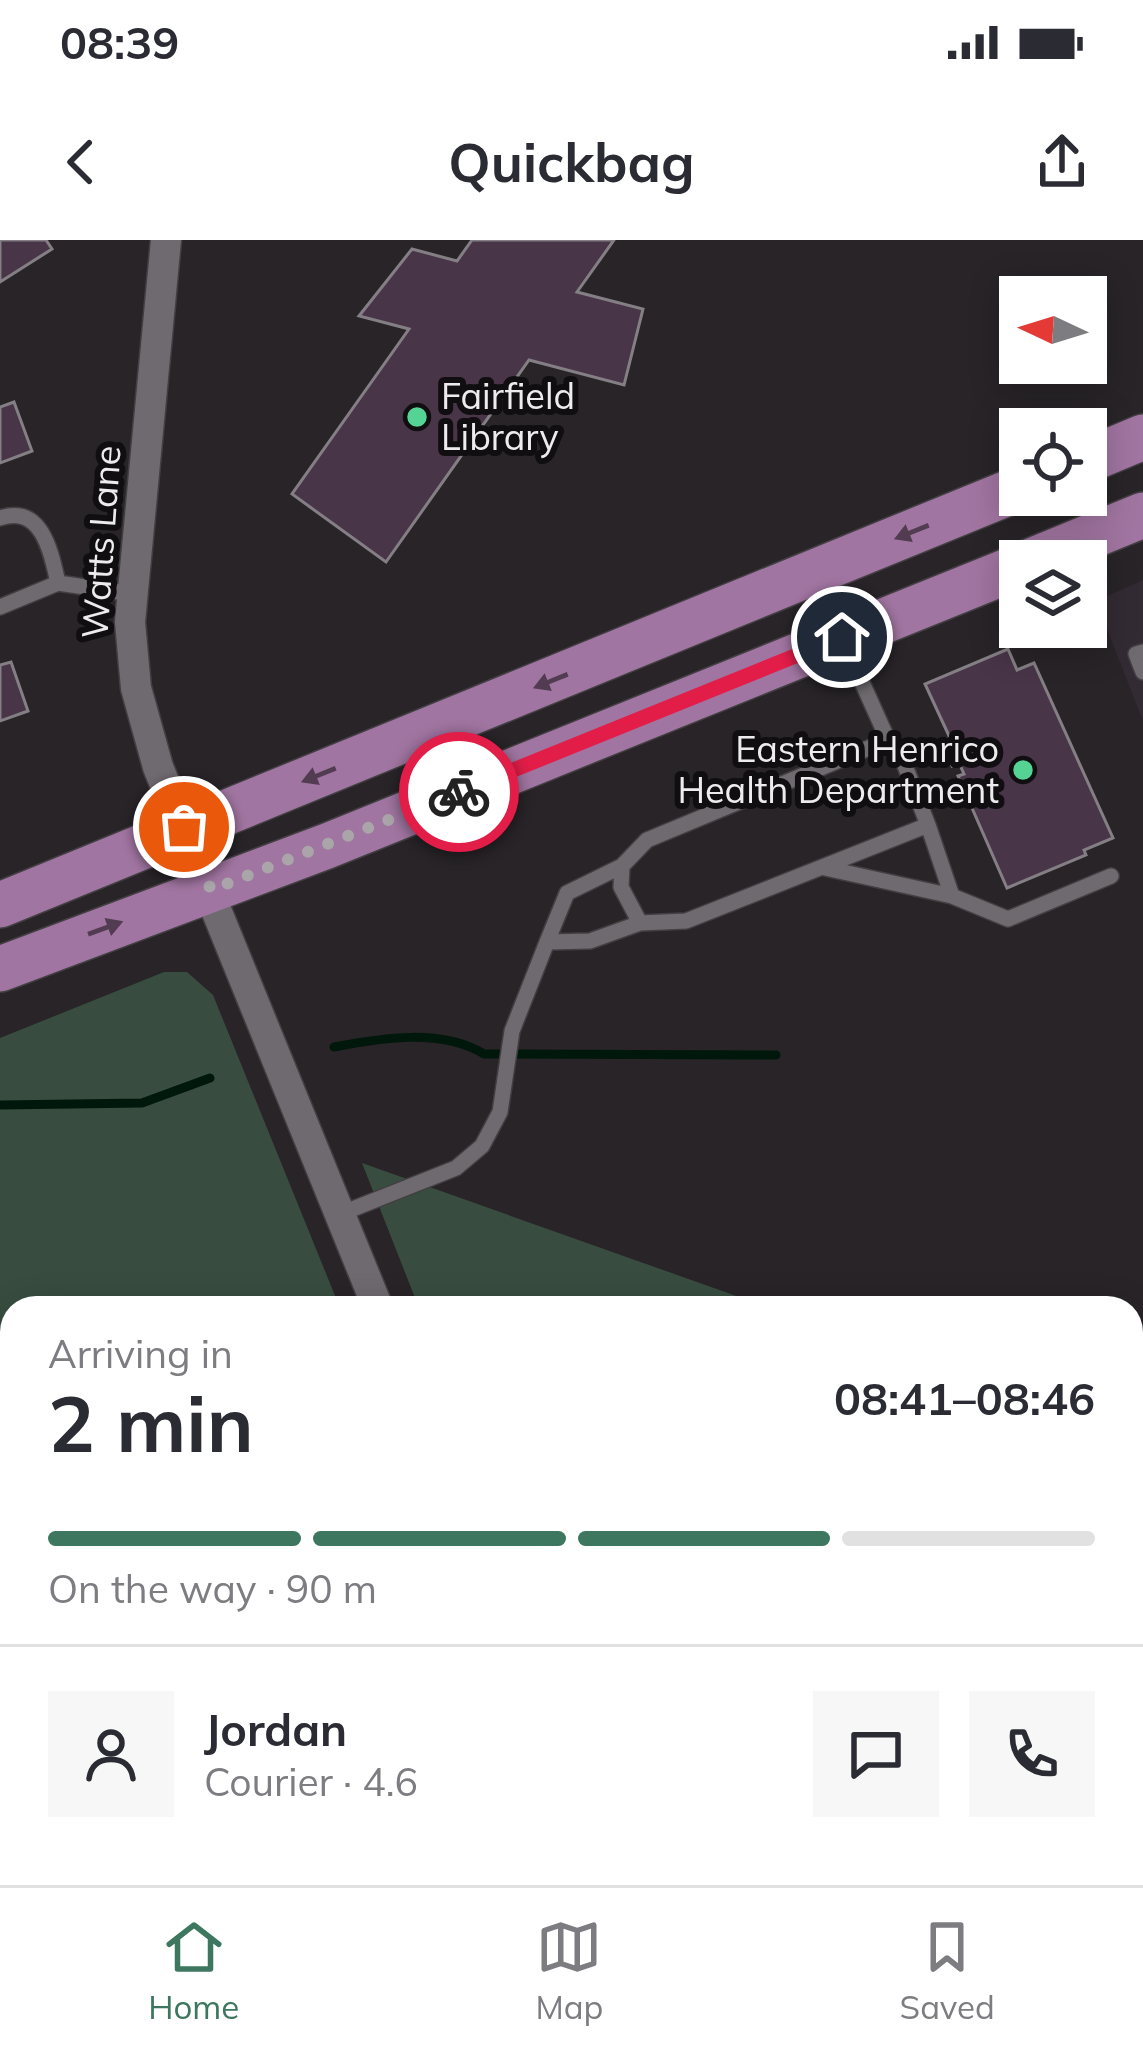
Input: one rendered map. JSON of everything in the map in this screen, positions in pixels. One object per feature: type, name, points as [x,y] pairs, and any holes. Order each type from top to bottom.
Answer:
[{"type":"main road","points":[[1107,452],[1143,437]]},
{"type":"main road","points":[[0,904],[999,497]]},
{"type":"main road","points":[[1081,540],[1143,514]]},
{"type":"main road","points":[[0,969],[211,890],[999,574]]},
{"type":"street","name":"Watts Lane","points":[[166,240],[132,594],[130,650],[136,688],[158,767],[373,1296]]},
{"type":"lane","points":[[0,518],[13,514],[29,519],[48,538],[58,583]]},
{"type":"lane","points":[[0,607],[58,583],[132,594]]},
{"type":"lane","points":[[842,637],[888,740],[899,753],[952,896]]},
{"type":"lane","points":[[1143,652],[1136,654],[1143,672]]},
{"type":"lane","points":[[340,1214],[456,1168],[482,1146],[500,1112],[512,1031],[567,893],[622,866],[647,840],[888,740]]},
{"type":"lane","points":[[547,942],[590,941],[640,923],[686,922],[928,824]]},
{"type":"lane","points":[[622,866],[621,887],[640,923]]},
{"type":"lane","points":[[822,867],[952,896],[1008,919],[1112,877]]},
{"type":"shaded area","points":[[1143,580],[1143,721],[1107,629],[1107,596]]},
{"type":"green space","points":[[164,972],[187,972],[213,995],[335,1296],[0,1296],[0,1038]]},
{"type":"green space","points":[[362,1163],[736,1296],[414,1296]]},
{"type":"building","points":[[0,240],[46,240],[52,249],[0,282]]},
{"type":"building","name":"Fairfield Library","points":[[472,240],[614,240],[577,292],[643,309],[624,385],[529,360],[386,562],[292,494],[409,329],[359,316],[412,249],[457,261]]},
{"type":"building","points":[[14,402],[32,451],[0,463],[0,407]]},
{"type":"building","name":"Eastern Henrico Health Department","points":[[1008,649],[1017,670],[1034,663],[1113,838],[1084,850],[1086,855],[1007,888],[958,776],[964,774],[959,763],[952,766],[942,741],[950,738],[925,684]]},
{"type":"building","points":[[11,662],[28,711],[0,721],[0,665]]},
{"type":"waterway","points":[[334,1047],[410,1037],[449,1041],[484,1054],[776,1055]]},
{"type":"waterway","points":[[0,1105],[142,1103],[210,1078]]},
{"type":"way so far","points":[[184,827],[211,890],[459,792]]},
{"type":"place","name":"Fairfield Library","points":[[417,417]]},
{"type":"place","name":"Eastern Henrico Health Department","points":[[1023,770]]},
{"type":"route","points":[[459,792],[842,637]]}]
